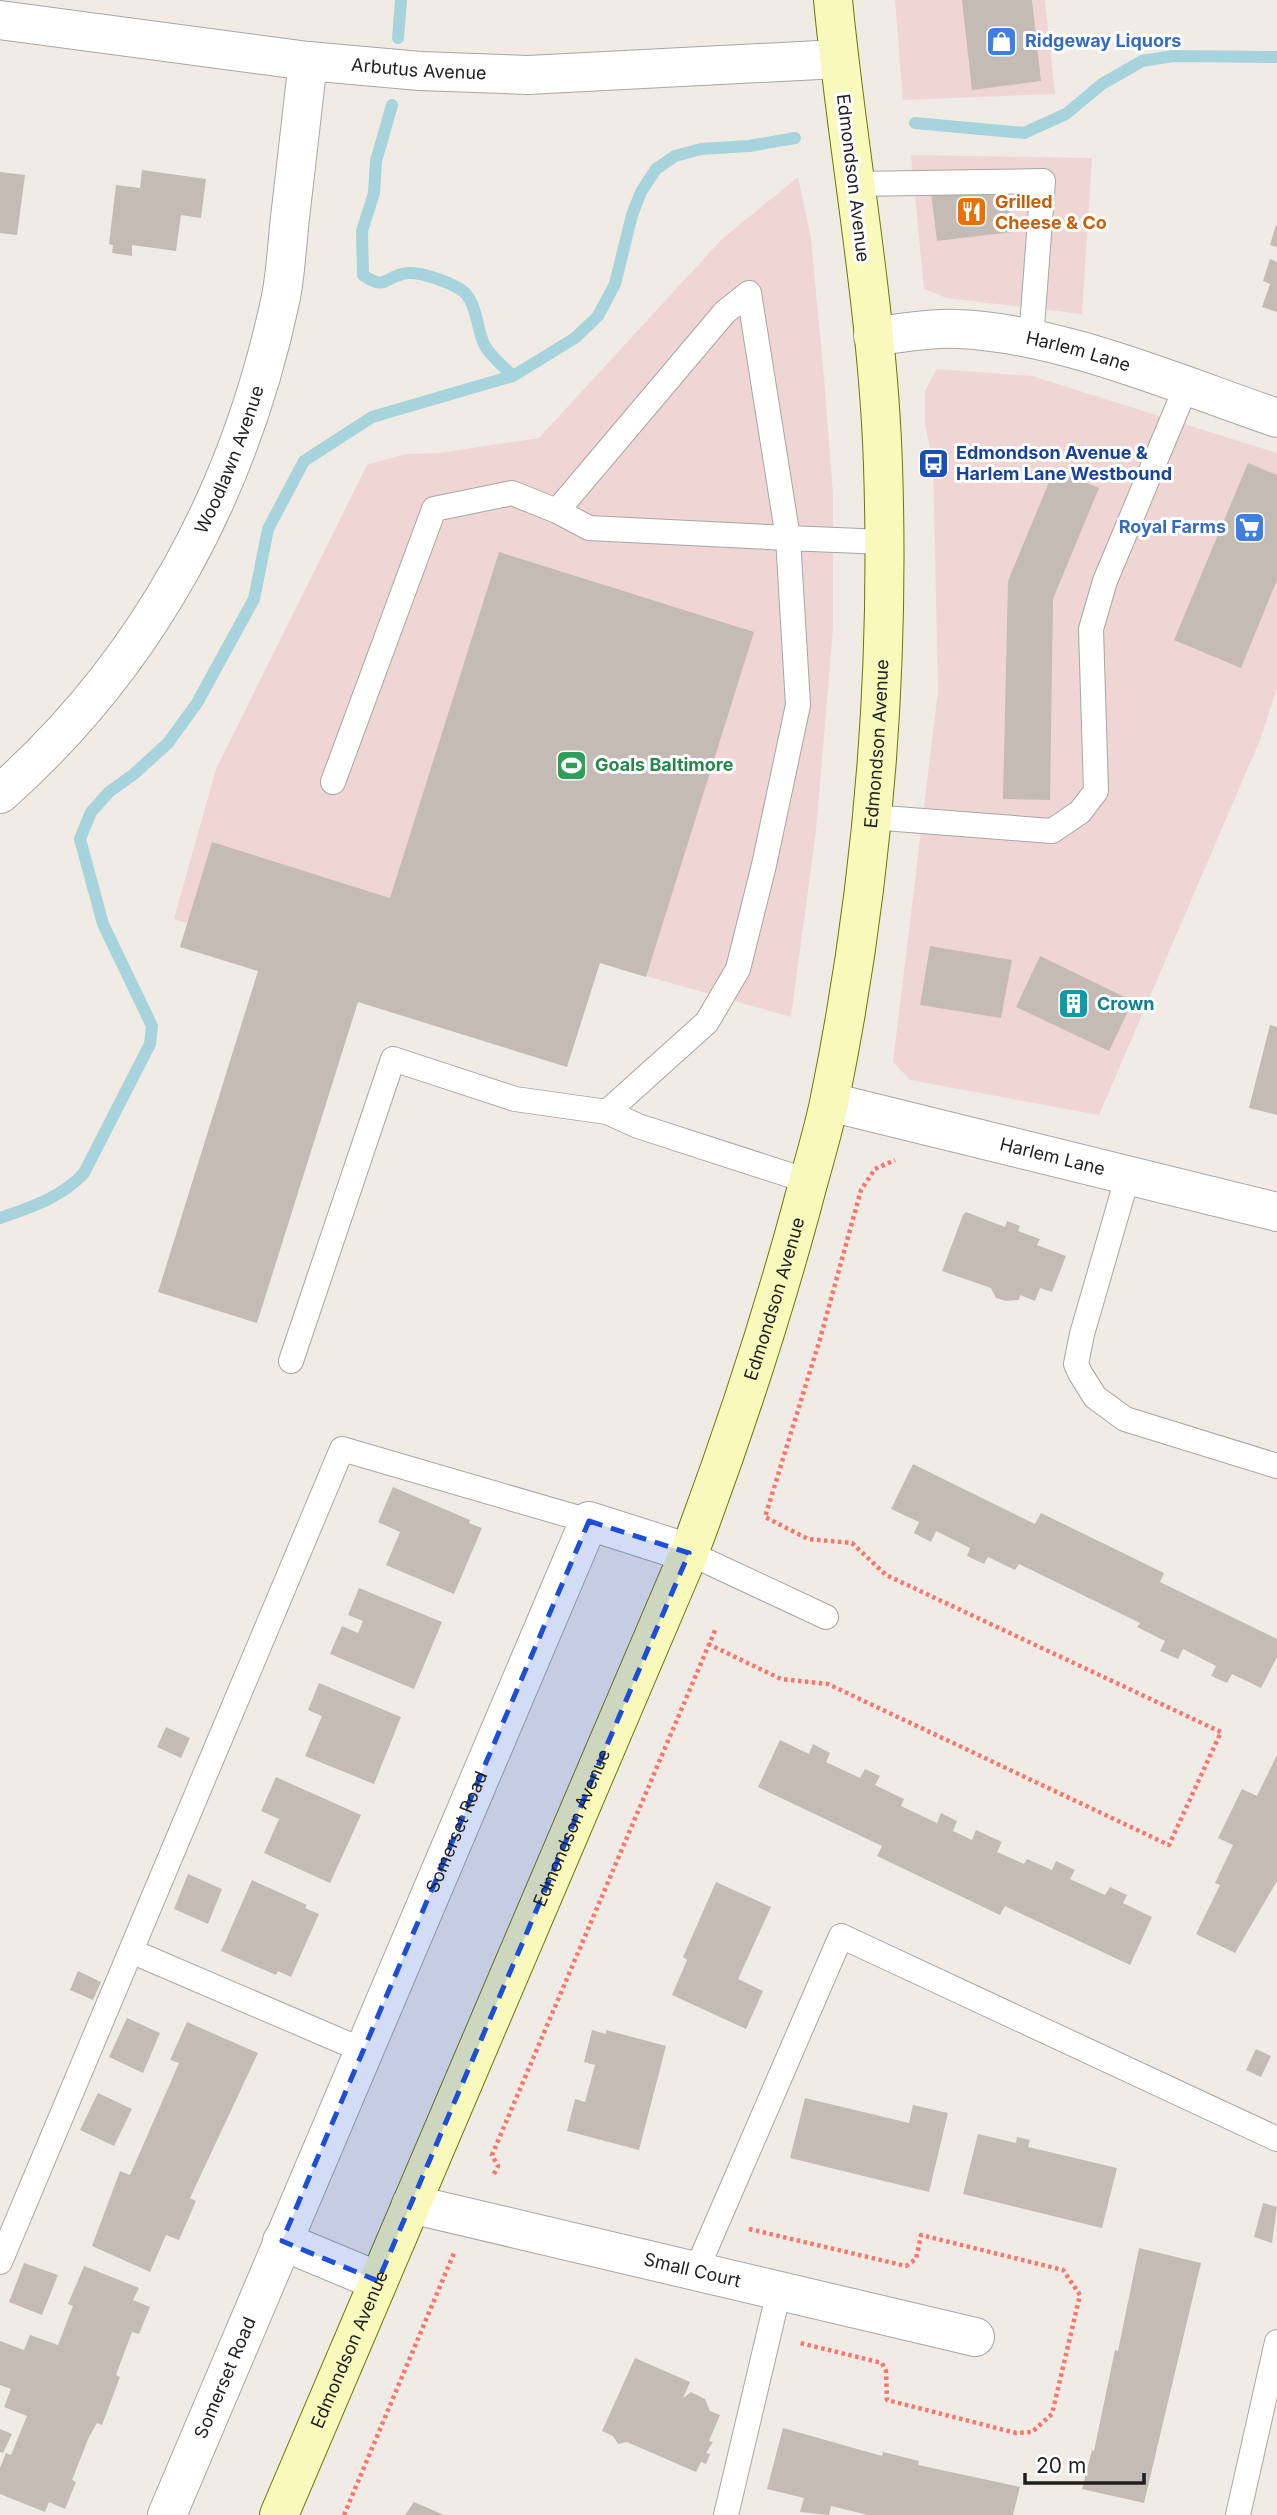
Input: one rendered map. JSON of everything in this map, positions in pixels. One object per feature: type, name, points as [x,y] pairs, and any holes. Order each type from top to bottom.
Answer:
[{"type":"main road","name":"Edmondson Avenue","points":[[279,2515],[689,1553],[735,1430],[779,1291],[830,1102],[853,970],[871,817],[880,719],[884,542],[883,464],[873,336],[833,0]]},
{"type":"street","name":"Arbutus Avenue","points":[[0,20],[308,61],[420,71],[528,75],[838,59]]},
{"type":"street","name":"Woodlawn Avenue","points":[[0,794],[97,694],[156,614],[202,535],[232,463],[260,381],[282,295],[308,61]]},
{"type":"street","name":"Harlem Lane","points":[[873,336],[957,328],[1031,340],[1082,352],[1277,418]]},
{"type":"street","name":"Harlem Lane","points":[[830,1102],[1277,1212]]},
{"type":"street","points":[[589,1521],[689,1553]]},
{"type":"street","name":"Somerset Road","points":[[167,2515],[362,2050],[589,1521]]},
{"type":"street","name":"Small Court","points":[[411,2204],[975,2337]]},
{"type":"street","points":[[282,2241],[378,2281]]},
{"type":"lane","points":[[854,184],[1043,181],[1031,340]]},
{"type":"lane","points":[[557,511],[725,312],[748,293],[788,538],[798,705],[764,865],[737,969],[707,1022],[607,1112]]},
{"type":"lane","points":[[871,817],[1052,831],[1080,812],[1096,791],[1091,629],[1105,581],[1186,387]]},
{"type":"lane","points":[[333,782],[434,509],[512,493],[557,511],[589,528],[884,542]]},
{"type":"lane","points":[[291,1361],[393,1059],[515,1099],[607,1112],[638,1126],[808,1181]]},
{"type":"lane","points":[[1128,1175],[1082,1335],[1076,1364],[1080,1373],[1095,1397],[1125,1419],[1277,1466]]},
{"type":"lane","points":[[0,2262],[342,1449],[589,1521]]},
{"type":"lane","points":[[689,1553],[826,1617]]},
{"type":"lane","points":[[696,2271],[841,1936],[1277,2139]]},
{"type":"lane","points":[[131,1951],[362,2050]]},
{"type":"lane","points":[[726,2515],[779,2291]]},
{"type":"lane","points":[[1238,2515],[1277,2342]]},
{"type":"path","points":[[709,1644],[781,1679],[828,1684],[1169,1845],[1221,1732],[886,1575],[852,1543],[808,1539],[765,1517],[820,1339],[860,1190],[875,1168],[884,1162],[901,1161]]},
{"type":"path","points":[[495,2174],[498,2166],[492,2155],[716,1628]]},
{"type":"path","points":[[718,2221],[897,2266],[906,2266],[916,2259],[921,2235],[1063,2270],[1080,2295],[1052,2414],[1032,2432],[1016,2433],[887,2400],[886,2371],[882,2363],[768,2335]]},
{"type":"path","points":[[344,2515],[457,2246]]},
{"type":"highlighted area","points":[[589,1521],[689,1553],[378,2281],[282,2241]]},
{"type":"shaded area","points":[[895,0],[1045,0],[1055,94],[903,100]]},
{"type":"shaded area","points":[[911,155],[1092,158],[1082,314],[946,298],[924,289]]},
{"type":"shaded area","points":[[798,177],[811,238],[833,494],[833,629],[816,831],[791,1017],[600,963],[570,1044],[174,919],[216,769],[367,465],[405,454],[439,453],[539,438],[722,239]]},
{"type":"shaded area","points":[[937,369],[1032,376],[1277,453],[1277,688],[1260,740],[1099,1115],[910,1080],[893,1062],[938,691],[933,461],[925,425],[925,391]]},
{"type":"building","name":"Ridgeway Liquors","points":[[962,0],[1032,0],[1041,81],[972,90]]},
{"type":"building","points":[[142,170],[206,179],[201,218],[181,215],[176,251],[132,245],[132,256],[112,253],[113,245],[109,244],[116,185],[140,188]]},
{"type":"building","points":[[0,172],[25,175],[17,235],[0,233]]},
{"type":"building","name":"Grilled Cheese & Co","points":[[1006,184],[1012,232],[937,241],[931,193]]},
{"type":"building","points":[[1277,225],[1277,247],[1270,245]]},
{"type":"building","points":[[1270,259],[1277,262],[1277,312],[1262,307],[1270,284],[1263,281]]},
{"type":"building","name":"Royal Farms","points":[[1248,463],[1277,475],[1277,580],[1241,668],[1174,640]]},
{"type":"building","name":"Royal Farms","points":[[1054,470],[1099,488],[1053,599],[1050,800],[1003,799],[1008,581]]},
{"type":"building","points":[[499,552],[754,632],[646,977],[600,963],[567,1067],[358,1002],[257,1323],[158,1292],[258,971],[180,947],[212,842],[390,898]]},
{"type":"building","points":[[930,946],[1012,960],[1001,1018],[920,1005]]},
{"type":"building","name":"Crown","points":[[1040,956],[1133,1001],[1109,1051],[1016,1007]]},
{"type":"building","points":[[1270,1025],[1277,1027],[1277,1115],[1249,1108]]},
{"type":"building","points":[[966,1212],[1005,1227],[1007,1221],[1020,1226],[1018,1231],[1040,1239],[1037,1245],[1066,1256],[1052,1292],[1040,1288],[1035,1301],[1020,1295],[1019,1300],[1006,1301],[996,1298],[991,1288],[942,1271]]},
{"type":"building","points":[[913,1464],[1035,1524],[1041,1513],[1164,1573],[1160,1582],[1277,1639],[1277,1657],[1261,1688],[1232,1674],[1227,1683],[1211,1676],[1216,1666],[1183,1649],[1178,1659],[1160,1651],[1165,1641],[1137,1627],[1140,1623],[1019,1564],[1015,1570],[988,1557],[984,1564],[967,1556],[970,1548],[936,1531],[931,1542],[914,1533],[919,1522],[891,1509]]},
{"type":"building","points":[[393,1487],[470,1520],[469,1523],[482,1528],[454,1594],[386,1565],[400,1532],[378,1522]]},
{"type":"building","points":[[359,1588],[442,1622],[414,1689],[330,1654],[342,1626],[358,1633],[363,1621],[348,1615]]},
{"type":"building","points":[[319,1683],[401,1717],[374,1784],[305,1756],[322,1716],[308,1710]]},
{"type":"building","points":[[166,1727],[190,1738],[181,1758],[157,1747]]},
{"type":"building","points":[[780,1740],[809,1754],[813,1744],[830,1753],[826,1762],[860,1778],[865,1769],[880,1776],[875,1785],[904,1799],[901,1806],[937,1823],[941,1813],[957,1821],[953,1831],[972,1840],[976,1830],[1002,1842],[997,1852],[1024,1864],[1027,1859],[1052,1870],[1056,1861],[1075,1870],[1070,1879],[1105,1895],[1110,1887],[1127,1895],[1123,1903],[1152,1917],[1130,1965],[1005,1906],[1000,1915],[877,1856],[882,1846],[758,1787]]},
{"type":"building","points":[[1277,1755],[1277,1881],[1235,1953],[1196,1934],[1220,1885],[1215,1883],[1233,1845],[1218,1838],[1242,1789],[1257,1796]]},
{"type":"building","points":[[276,1777],[361,1815],[330,1883],[264,1853],[279,1819],[261,1811]]},
{"type":"building","points":[[188,1874],[222,1889],[208,1924],[174,1909]]},
{"type":"building","points":[[252,1880],[307,1905],[305,1908],[319,1914],[291,1977],[278,1971],[276,1975],[221,1951]]},
{"type":"building","points":[[716,1882],[771,1907],[738,1979],[763,1991],[746,2029],[672,1995],[687,1960],[683,1957]]},
{"type":"building","points":[[78,1971],[101,1982],[93,2000],[70,1990]]},
{"type":"building","points":[[127,2018],[160,2033],[143,2073],[109,2057]]},
{"type":"building","points":[[187,2022],[258,2053],[190,2198],[196,2201],[179,2240],[166,2235],[150,2272],[92,2246],[120,2171],[130,2175],[179,2063],[170,2060]]},
{"type":"building","points":[[592,2030],[606,2034],[606,2030],[666,2046],[639,2150],[567,2131],[575,2099],[585,2102],[595,2065],[584,2062]]},
{"type":"building","points":[[1256,2049],[1271,2056],[1261,2077],[1246,2070]]},
{"type":"building","points":[[98,2093],[132,2109],[114,2146],[80,2130]]},
{"type":"building","points":[[805,2098],[909,2123],[913,2105],[948,2113],[929,2192],[790,2158]]},
{"type":"building","points":[[978,2134],[1016,2143],[1017,2137],[1030,2140],[1028,2147],[1117,2168],[1102,2228],[963,2194]]},
{"type":"building","points":[[1263,2203],[1277,2207],[1272,2243],[1254,2237]]},
{"type":"building","points":[[1139,2248],[1201,2263],[1144,2503],[1082,2489],[1092,2450],[1094,2451],[1115,2350],[1118,2351]]},
{"type":"building","points":[[24,2263],[58,2275],[42,2315],[9,2302]]},
{"type":"building","points":[[84,2266],[139,2288],[133,2300],[150,2307],[139,2334],[132,2332],[116,2375],[120,2377],[102,2425],[97,2423],[89,2437],[72,2480],[76,2482],[65,2509],[49,2502],[45,2512],[0,2494],[0,2468],[6,2453],[11,2455],[27,2416],[4,2407],[11,2389],[0,2385],[0,2341],[24,2350],[30,2335],[58,2345],[73,2306],[68,2304]]},
{"type":"building","points":[[635,2358],[690,2382],[683,2398],[691,2392],[705,2399],[710,2411],[720,2415],[709,2441],[713,2442],[706,2453],[710,2454],[706,2464],[701,2462],[696,2472],[627,2442],[618,2444],[613,2436],[602,2431]]},
{"type":"building","points":[[783,2428],[882,2456],[883,2452],[919,2461],[918,2465],[1020,2487],[1013,2515],[868,2515],[831,2506],[829,2515],[800,2512],[804,2498],[767,2489]]},
{"type":"building","points":[[0,2429],[12,2434],[3,2453],[0,2452]]},
{"type":"building","points":[[414,2502],[444,2515],[405,2515]]},
{"type":"waterway","points":[[398,38],[401,0]]},
{"type":"waterway","points":[[915,123],[1024,133],[1066,114],[1102,84],[1142,61],[1173,56],[1277,57]]},
{"type":"waterway","points":[[392,105],[376,161],[374,193],[362,231],[363,275],[382,282],[400,274],[414,273],[435,278],[460,289],[470,299],[486,348],[513,376]]},
{"type":"waterway","points":[[0,1218],[55,1195],[84,1173],[150,1044],[152,1026],[103,924],[80,839],[91,812],[109,792],[134,774],[168,743],[197,703],[254,599],[268,529],[304,461],[372,417],[513,376],[575,338],[598,316],[615,284],[632,215],[641,192],[656,169],[675,156],[701,149],[749,146],[795,138]]},
{"type":"place","name":"Ridgeway Liquors","points":[[1002,41]]},
{"type":"place","name":"Grilled Cheese & Co","points":[[972,212]]},
{"type":"place","name":"Edmondson Avenue & Harlem Lane Westbound","points":[[933,463]]},
{"type":"place","name":"Royal Farms","points":[[1249,527]]},
{"type":"place","name":"Goals Baltimore","points":[[572,765]]},
{"type":"place","name":"Crown","points":[[1074,1004]]}]
